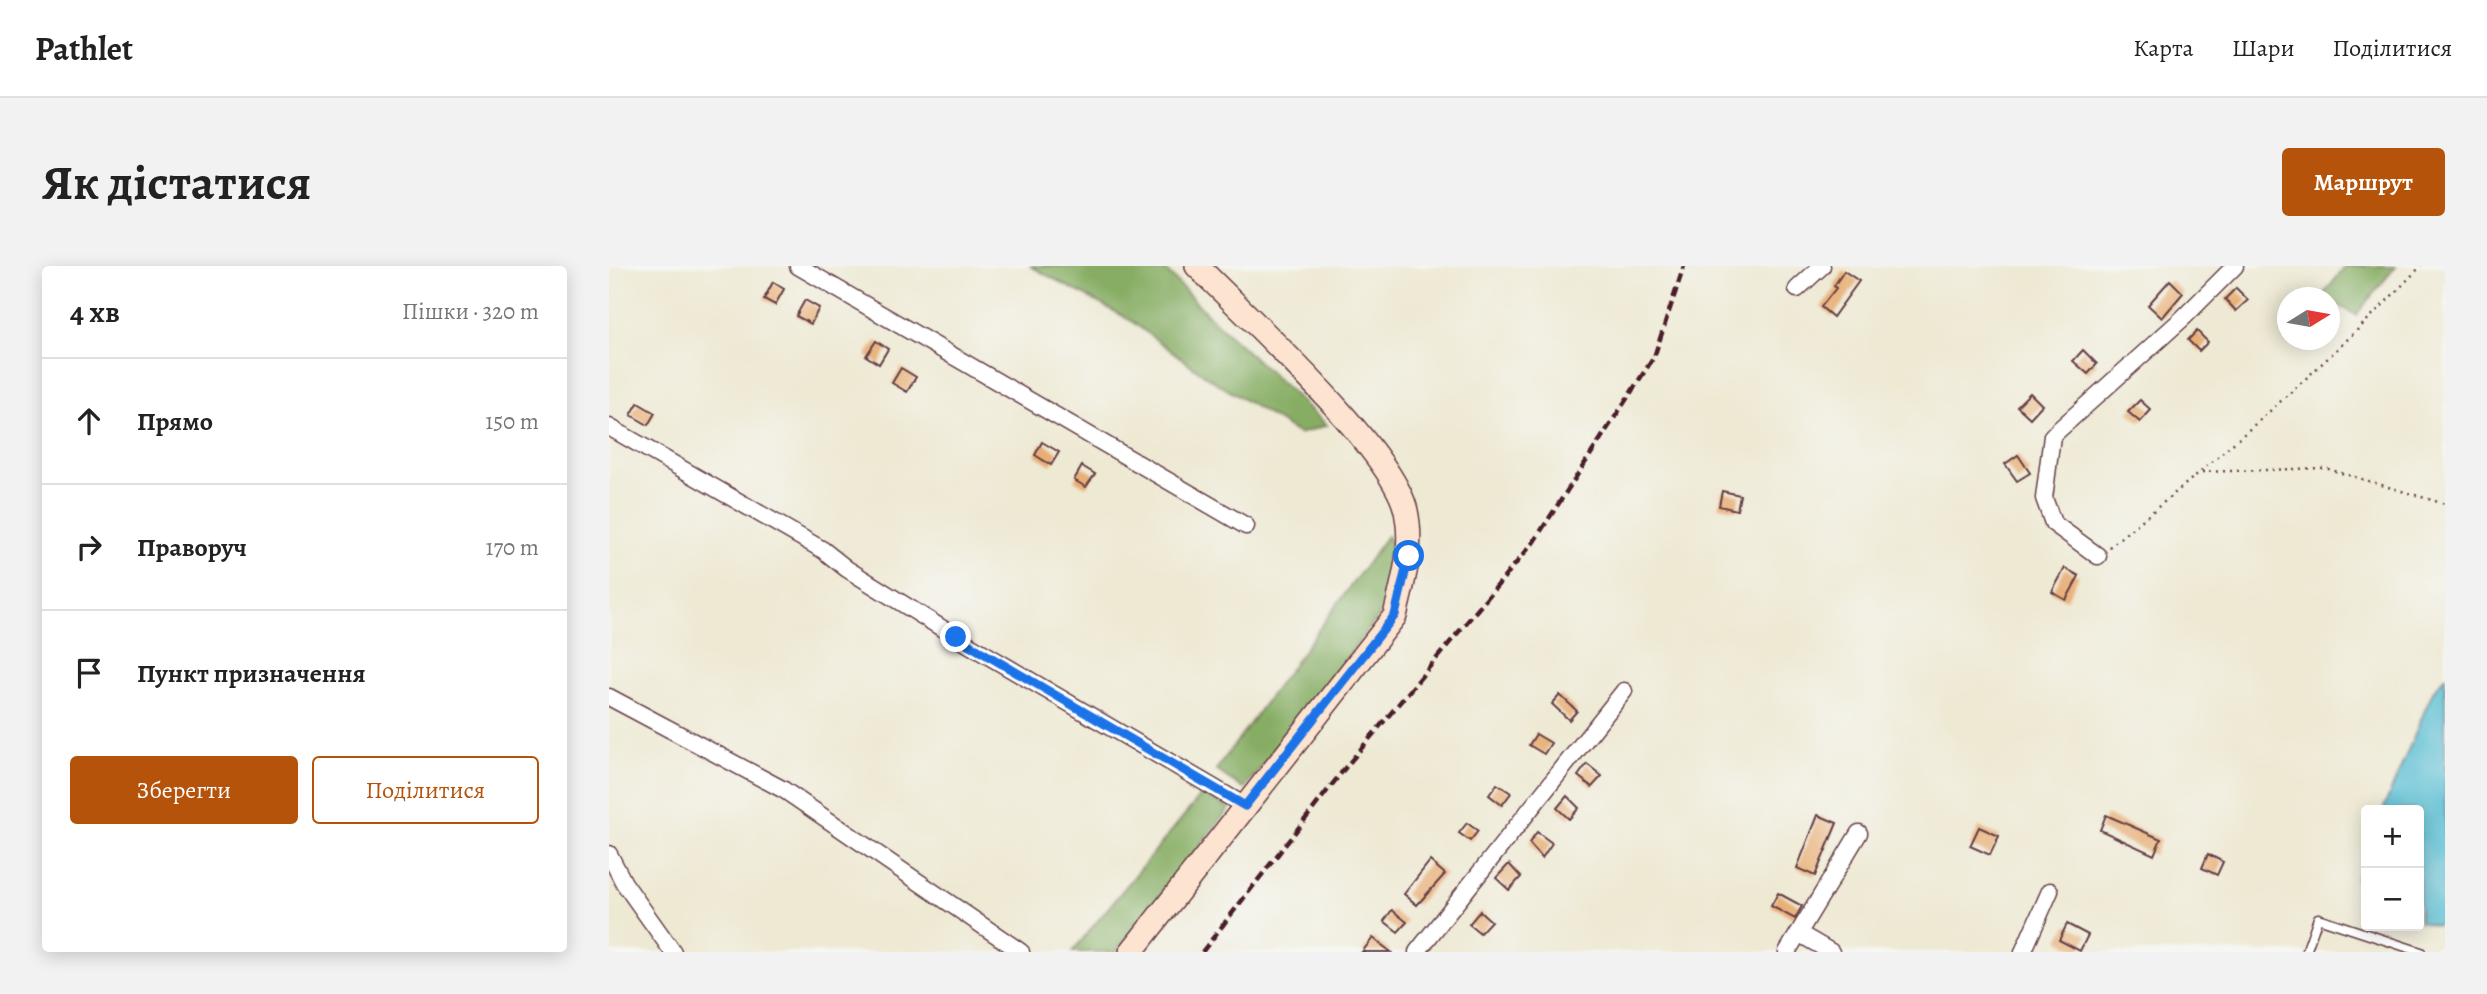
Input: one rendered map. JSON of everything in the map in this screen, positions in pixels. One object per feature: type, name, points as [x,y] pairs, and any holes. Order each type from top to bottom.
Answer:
[{"type":"street","points":[[798,266],[1246,526]]},
{"type":"street","points":[[1131,952],[1395,615],[1409,556],[1406,509],[1380,458],[1197,266]]},
{"type":"street","points":[[1797,289],[1822,266]]},
{"type":"street","points":[[2098,556],[2053,523],[2043,498],[2052,436],[2183,318],[2235,266]]},
{"type":"street","points":[[609,427],[823,550],[847,569],[956,637],[1245,806]]},
{"type":"street","points":[[1417,952],[1624,691]]},
{"type":"street","points":[[609,697],[784,790],[1021,952]]},
{"type":"street","points":[[1787,952],[1859,833]]},
{"type":"street","points":[[609,853],[624,883],[673,952]]},
{"type":"street","points":[[2023,952],[2050,891]]},
{"type":"street","points":[[1800,934],[1831,952]]},
{"type":"lane","points":[[2306,952],[2318,918],[2421,952]]},
{"type":"path","points":[[2098,556],[2201,472],[2361,328],[2421,266]]},
{"type":"path","points":[[2201,472],[2325,468],[2445,504]]},
{"type":"green space","points":[[1030,266],[1162,266],[1211,318],[1327,425],[1299,434],[1204,375],[1127,318]]},
{"type":"green space","points":[[2346,266],[2396,266],[2356,315],[2340,306],[2340,287],[2329,287]]},
{"type":"green space","points":[[1387,536],[1398,556],[1383,611],[1244,789],[1216,770]]},
{"type":"green space","points":[[1202,794],[1230,808],[1116,952],[1072,952]]},
{"type":"water","points":[[2445,677],[2445,922],[2436,925],[2424,922],[2424,805],[2385,805],[2433,691]]},
{"type":"water","points":[[2361,865],[2361,888],[2356,878]]},
{"type":"building","points":[[1844,271],[1859,281],[1833,317],[1821,307],[1836,288],[1834,286]]},
{"type":"building","points":[[2170,280],[2183,293],[2162,318],[2148,305]]},
{"type":"building","points":[[773,282],[784,289],[775,305],[764,299]]},
{"type":"building","points":[[2236,288],[2248,300],[2236,311],[2225,299]]},
{"type":"building","points":[[805,300],[819,308],[811,324],[796,316]]},
{"type":"building","points":[[2197,331],[2208,342],[2199,351],[2188,340]]},
{"type":"building","points":[[876,341],[888,349],[879,364],[866,356]]},
{"type":"building","points":[[2083,350],[2097,364],[2088,374],[2073,361]]},
{"type":"building","points":[[901,368],[916,377],[907,392],[892,383]]},
{"type":"building","points":[[2030,393],[2042,405],[2030,418],[2017,406]]},
{"type":"building","points":[[2140,400],[2151,410],[2140,422],[2128,412]]},
{"type":"building","points":[[638,403],[655,413],[648,425],[631,415]]},
{"type":"building","points":[[1042,442],[1059,452],[1051,465],[1035,455]]},
{"type":"building","points":[[2018,455],[2030,473],[2017,481],[2005,464]]},
{"type":"building","points":[[1082,466],[1095,474],[1086,487],[1074,480]]},
{"type":"building","points":[[1722,491],[1740,495],[1737,510],[1719,506]]},
{"type":"building","points":[[2065,568],[2079,576],[2066,600],[2052,592]]},
{"type":"building","points":[[1560,695],[1577,711],[1569,720],[1552,704]]},
{"type":"building","points":[[1536,734],[1551,743],[1544,754],[1529,745]]},
{"type":"building","points":[[1587,764],[1602,776],[1592,787],[1578,776]]},
{"type":"building","points":[[1497,784],[1511,793],[1502,805],[1489,795]]},
{"type":"building","points":[[1567,796],[1579,808],[1569,819],[1557,808]]},
{"type":"building","points":[[1818,815],[1837,823],[1815,876],[1797,868]]},
{"type":"building","points":[[2106,815],[2161,839],[2154,855],[2100,830]]},
{"type":"building","points":[[1467,823],[1478,831],[1470,841],[1459,833]]},
{"type":"building","points":[[1979,827],[1999,836],[1990,855],[1970,846]]},
{"type":"building","points":[[1537,832],[1552,843],[1542,858],[1529,843]]},
{"type":"building","points":[[2208,854],[2223,862],[2217,875],[2202,868]]},
{"type":"building","points":[[1430,861],[1445,874],[1417,905],[1404,894]]},
{"type":"building","points":[[1509,864],[1521,877],[1509,890],[1496,878]]},
{"type":"building","points":[[1778,893],[1802,906],[1795,919],[1771,906]]},
{"type":"building","points":[[1392,910],[1407,922],[1398,932],[1384,921]]},
{"type":"building","points":[[1480,911],[1491,921],[1480,933],[1469,924]]},
{"type":"building","points":[[2067,924],[2088,935],[2080,951],[2059,940]]},
{"type":"building","points":[[1373,938],[1391,952],[1362,952]]},
{"type":"railway","points":[[1202,952],[1345,768],[1533,543],[1654,357],[1684,266]]},
{"type":"route","points":[[956,637],[1245,806],[1395,615],[1409,556]]}]
